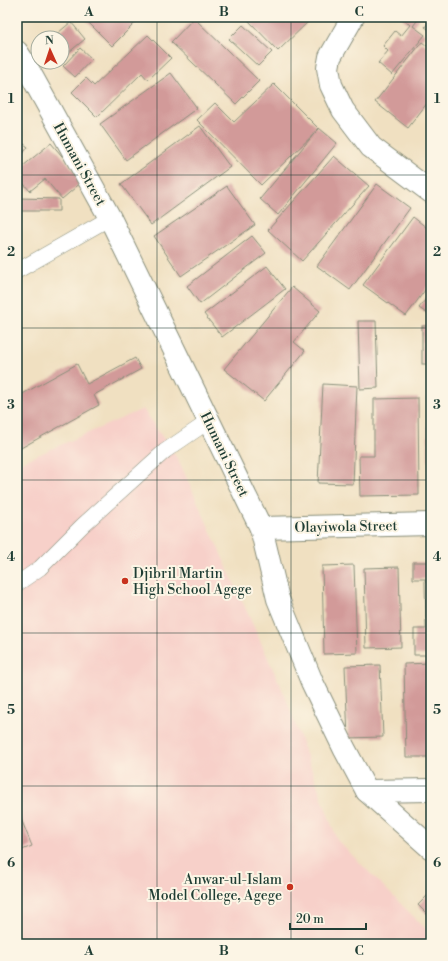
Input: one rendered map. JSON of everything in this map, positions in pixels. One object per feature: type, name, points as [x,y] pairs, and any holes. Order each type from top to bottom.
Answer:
[{"type":"street","points":[[352,17],[330,57],[328,68],[331,84],[343,110],[370,147],[431,192]]},
{"type":"street","name":"Humani Street","points":[[17,52],[110,218],[261,528],[278,599],[312,682],[344,748],[367,791],[431,848]]},
{"type":"street","name":"Olayiwola Street","points":[[261,528],[431,524]]},
{"type":"street","points":[[367,791],[431,790]]},
{"type":"lane","points":[[17,271],[110,218]]},
{"type":"lane","points":[[17,584],[40,568],[83,525],[165,451],[209,421]]},
{"type":"shaded area","name":"Djibril Martin High School Agege","points":[[143,409],[179,461],[286,698],[337,840],[431,934],[431,944],[17,944],[17,464]]},
{"type":"building","points":[[87,17],[141,17],[112,46],[85,19]]},
{"type":"building","points":[[251,17],[313,17],[278,51],[248,20]]},
{"type":"building","points":[[420,17],[413,26],[425,35],[392,75],[378,63],[388,51],[383,46],[395,31],[401,36],[410,25],[402,18]]},
{"type":"building","points":[[194,18],[259,81],[236,104],[171,42]]},
{"type":"building","points":[[431,19],[431,31],[425,27]]},
{"type":"building","points":[[71,22],[85,39],[70,51],[70,30],[62,30]]},
{"type":"building","points":[[243,25],[272,52],[258,66],[229,39]]},
{"type":"building","points":[[148,35],[171,58],[148,80],[142,73],[97,117],[72,92],[86,78],[94,86]]},
{"type":"building","points":[[422,42],[431,49],[431,98],[408,128],[375,102]]},
{"type":"building","points":[[80,48],[92,59],[75,77],[67,70],[70,70],[70,59]]},
{"type":"building","points":[[171,73],[197,108],[126,160],[100,124]]},
{"type":"building","points":[[274,84],[319,129],[261,185],[197,120],[215,103],[234,122]]},
{"type":"building","points":[[200,126],[230,167],[151,225],[121,184]]},
{"type":"building","points":[[319,128],[337,143],[278,215],[260,199]]},
{"type":"building","points":[[17,139],[28,147],[17,161]]},
{"type":"building","points":[[51,143],[83,181],[62,199],[45,179],[30,191],[17,176],[17,171]]},
{"type":"building","points":[[334,156],[369,186],[302,261],[268,230]]},
{"type":"building","points":[[377,184],[410,208],[350,290],[317,266]]},
{"type":"building","points":[[227,186],[255,225],[181,276],[154,236]]},
{"type":"building","points":[[17,198],[59,199],[59,211],[17,211]]},
{"type":"building","points":[[413,217],[431,231],[431,282],[406,316],[363,285]]},
{"type":"building","points":[[252,236],[266,253],[200,304],[187,286]]},
{"type":"building","points":[[267,266],[285,289],[222,337],[204,314]]},
{"type":"building","points":[[292,287],[320,311],[294,342],[305,351],[264,401],[224,369]]},
{"type":"building","points":[[431,292],[431,316],[419,308]]},
{"type":"building","points":[[358,321],[376,321],[378,388],[360,389]]},
{"type":"building","points":[[422,326],[431,326],[431,364],[422,364]]},
{"type":"building","points":[[135,358],[141,369],[94,395],[99,405],[19,449],[17,446],[17,397],[77,364],[87,384]]},
{"type":"building","points":[[323,384],[357,386],[353,484],[318,483]]},
{"type":"building","points":[[427,392],[431,392],[431,489],[429,490]]},
{"type":"building","points":[[418,398],[419,495],[360,496],[359,456],[374,456],[374,399]]},
{"type":"building","points":[[413,562],[431,562],[431,655],[414,655],[414,629],[426,629],[425,579],[413,579]]},
{"type":"building","points":[[354,565],[357,653],[324,654],[322,566]]},
{"type":"building","points":[[399,567],[401,647],[366,648],[364,568]]},
{"type":"building","points":[[431,663],[431,757],[406,757],[404,664]]},
{"type":"building","points":[[380,665],[383,737],[348,738],[345,666]]},
{"type":"building","points":[[17,809],[32,846],[17,852]]},
{"type":"building","points":[[431,892],[431,918],[418,905]]},
{"type":"place","name":"Djibril Martin High School Agege","points":[[125,581]]},
{"type":"place","name":"Anwar-ul-Islam Model College, Agege","points":[[290,887]]}]
